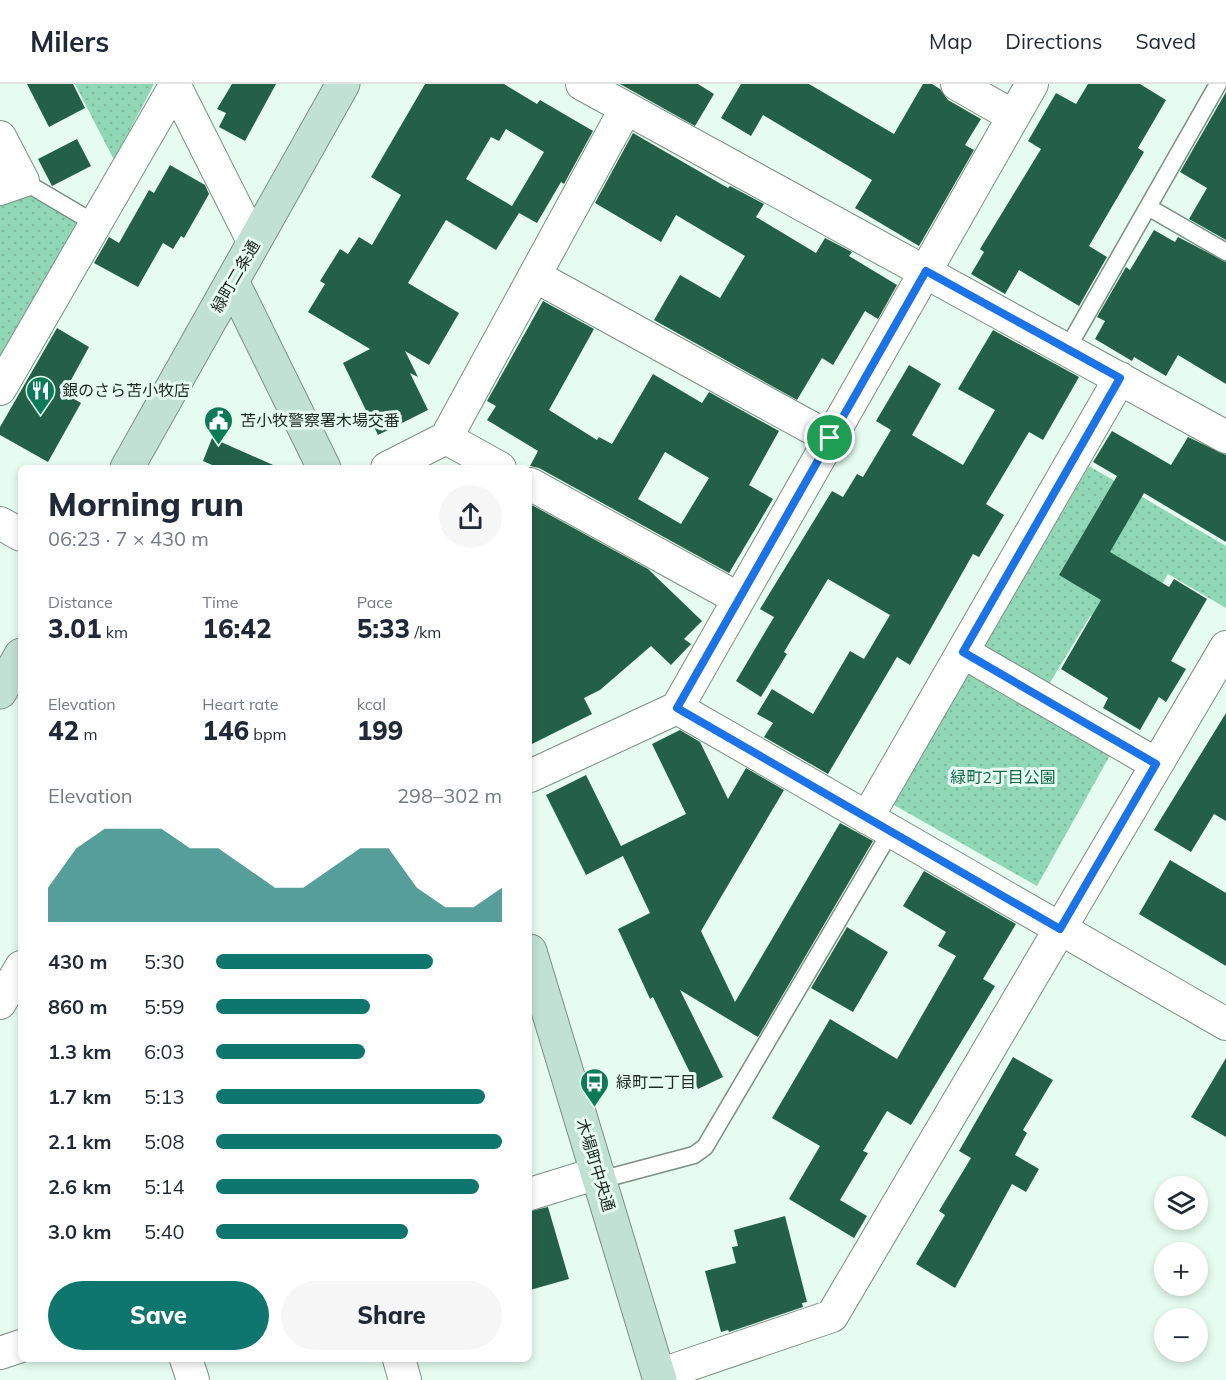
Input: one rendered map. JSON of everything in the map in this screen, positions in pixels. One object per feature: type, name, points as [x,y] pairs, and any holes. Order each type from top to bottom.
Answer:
[{"type":"street","name":"緑町二条通","points":[[129,465],[343,84]]},
{"type":"street","points":[[582,84],[1226,437]]},
{"type":"street","points":[[957,84],[1013,116]]},
{"type":"street","points":[[532,775],[677,708],[1032,84]]},
{"type":"street","points":[[174,85],[254,243]]},
{"type":"street","points":[[0,389],[174,85]]},
{"type":"street","points":[[393,465],[446,438],[626,108]]},
{"type":"street","points":[[0,137],[11,185]]},
{"type":"street","points":[[535,276],[830,438]]},
{"type":"street","points":[[232,281],[323,465]]},
{"type":"street","points":[[879,824],[963,652],[1120,378]]},
{"type":"street","points":[[446,438],[495,465]]},
{"type":"street","points":[[532,485],[739,599]]},
{"type":"street","points":[[0,523],[18,533]]},
{"type":"street","points":[[660,1377],[832,1316],[1226,647]]},
{"type":"street","points":[[963,652],[1156,764]]},
{"type":"street","points":[[0,692],[18,660]]},
{"type":"street","points":[[677,708],[1226,1024]]},
{"type":"street","name":"木場町中央通","points":[[532,958],[660,1377]]},
{"type":"street","points":[[0,1003],[18,972]]},
{"type":"street","points":[[532,1194],[599,1177]]},
{"type":"street","points":[[0,1353],[18,1347]]},
{"type":"street","points":[[187,1362],[193,1380]]},
{"type":"street","points":[[400,1362],[405,1380]]},
{"type":"lane","points":[[1067,349],[1218,84]]},
{"type":"lane","points":[[11,185],[96,224]]},
{"type":"lane","points":[[1148,207],[1226,252]]},
{"type":"lane","points":[[599,1177],[694,1155],[705,1147],[879,824]]},
{"type":"green space","points":[[75,84],[154,84],[114,160]]},
{"type":"green space","points":[[20,190],[80,221],[0,360],[0,196]]},
{"type":"green space","points":[[1089,466],[1226,546],[1226,608],[1168,574],[1130,639],[1090,616],[1048,686],[983,648]]},
{"type":"green space","name":"緑町2丁目公園","points":[[970,669],[1113,750],[1037,886],[894,805]]},
{"type":"building","points":[[27,84],[73,84],[85,108],[49,127]]},
{"type":"building","points":[[232,84],[276,84],[245,141],[219,127],[226,113],[217,109]]},
{"type":"building","points":[[425,84],[504,84],[537,104],[540,100],[593,131],[564,184],[561,182],[537,223],[519,213],[496,250],[446,220],[408,283],[459,313],[429,365],[405,351],[418,377],[410,373],[428,410],[378,435],[343,363],[370,349],[308,312],[325,284],[320,281],[340,249],[348,254],[359,237],[372,245],[401,195],[371,177]],"holes":[[[506,129],[544,152],[512,206],[466,179],[491,137],[499,141]]]},
{"type":"building","points":[[620,84],[698,84],[714,94],[695,126]]},
{"type":"building","points":[[741,84],[809,84],[894,134],[923,84],[932,84],[940,89],[948,100],[981,119],[965,145],[974,150],[919,246],[855,208],[872,180],[763,115],[751,136],[721,118]]},
{"type":"building","points":[[1088,84],[1140,84],[1166,100],[1138,148],[1144,152],[1089,246],[1107,257],[1079,306],[1019,270],[1005,294],[971,274],[984,252],[980,249],[1041,149],[1028,141],[1056,93],[1076,104]]},
{"type":"building","points":[[1226,92],[1226,240],[1189,219],[1207,188],[1180,172]]},
{"type":"building","points":[[633,133],[728,188],[730,186],[764,204],[756,217],[816,253],[825,238],[852,252],[849,256],[897,285],[878,319],[865,311],[833,365],[822,358],[797,400],[654,320],[680,275],[720,298],[745,256],[676,215],[661,242],[595,203]]},
{"type":"building","points":[[77,139],[91,166],[52,186],[38,159]]},
{"type":"building","points":[[170,165],[205,185],[209,194],[184,238],[181,236],[173,249],[163,243],[138,287],[94,263],[109,237],[119,243],[149,190],[154,193]]},
{"type":"building","points":[[1154,230],[1175,242],[1178,237],[1226,262],[1226,384],[1178,355],[1166,376],[1134,357],[1132,361],[1095,339],[1105,321],[1097,317],[1126,267],[1130,270]]},
{"type":"building","points":[[543,301],[594,329],[549,410],[597,440],[599,437],[612,444],[653,374],[702,403],[709,392],[779,431],[749,485],[773,499],[729,573],[539,468],[532,466],[531,465],[538,451],[487,420],[496,406],[487,401]],"holes":[[[665,452],[709,478],[681,524],[638,499]]]},
{"type":"building","name":"銀のさら苫小牧店","points":[[57,328],[89,347],[64,393],[81,403],[48,462],[0,435],[0,427]]},
{"type":"building","points":[[993,330],[1079,377],[1043,440],[1029,432],[986,504],[1004,515],[979,557],[973,554],[910,665],[897,657],[828,774],[764,737],[773,723],[757,714],[772,689],[813,714],[850,651],[864,659],[890,615],[828,579],[784,652],[787,654],[761,697],[736,681],[774,617],[760,609],[832,491],[843,497],[857,474],[863,477],[891,430],[876,421],[909,365],[941,384],[912,435],[963,465],[995,410],[958,389]]},
{"type":"building","points":[[1112,431],[1171,465],[1188,437],[1226,455],[1226,542],[1144,493],[1110,552],[1169,587],[1174,579],[1207,599],[1171,661],[1186,669],[1166,702],[1159,697],[1140,730],[1103,708],[1108,698],[1061,669],[1101,600],[1059,575],[1117,476],[1093,462]]},
{"type":"building","name":"苫小牧警察署木場交番","points":[[212,438],[273,465],[212,465],[203,461]]},
{"type":"building","points":[[532,505],[648,569],[702,621],[684,639],[691,644],[671,665],[651,646],[600,690],[584,698],[592,714],[532,744]]},
{"type":"building","points":[[1226,713],[1226,821],[1214,814],[1191,852],[1154,830]]},
{"type":"building","points":[[680,730],[700,742],[728,799],[746,768],[784,790],[701,931],[735,1002],[840,823],[873,841],[758,1037],[680,990],[723,1077],[698,1089],[653,997],[650,999],[618,929],[650,913],[623,856],[586,875],[546,795],[586,775],[621,846],[686,814],[652,744]]},
{"type":"building","points":[[1170,860],[1226,893],[1226,966],[1139,914]]},
{"type":"building","points":[[924,871],[1016,924],[983,979],[995,986],[911,1125],[887,1111],[863,1151],[868,1153],[840,1200],[867,1216],[854,1238],[789,1199],[820,1146],[772,1118],[830,1019],[897,1059],[956,956],[938,946],[946,932],[903,906]]},
{"type":"building","points":[[847,927],[888,952],[853,1012],[811,988]]},
{"type":"building","points":[[1013,1057],[1053,1080],[1023,1130],[1027,1133],[1015,1155],[1039,1169],[1026,1192],[1012,1184],[955,1288],[916,1264],[945,1215],[939,1211],[971,1158],[959,1151]]},
{"type":"building","points":[[1226,1058],[1226,1137],[1191,1117]]},
{"type":"building","points":[[548,1207],[569,1279],[532,1289],[532,1211]]},
{"type":"building","points":[[785,1216],[807,1302],[802,1303],[803,1307],[729,1332],[728,1330],[721,1332],[705,1271],[736,1263],[732,1247],[738,1246],[734,1230]]},
{"type":"place","name":"銀のさら苫小牧店","points":[[41,416]]},
{"type":"place","name":"苫小牧警察署木場交番","points":[[219,446]]},
{"type":"place","name":"緑町二丁目","points":[[595,1108]]},
{"type":"route","points":[[926,271],[1120,378],[963,652],[1156,764],[1060,929],[677,708],[830,438],[926,271]]}]
